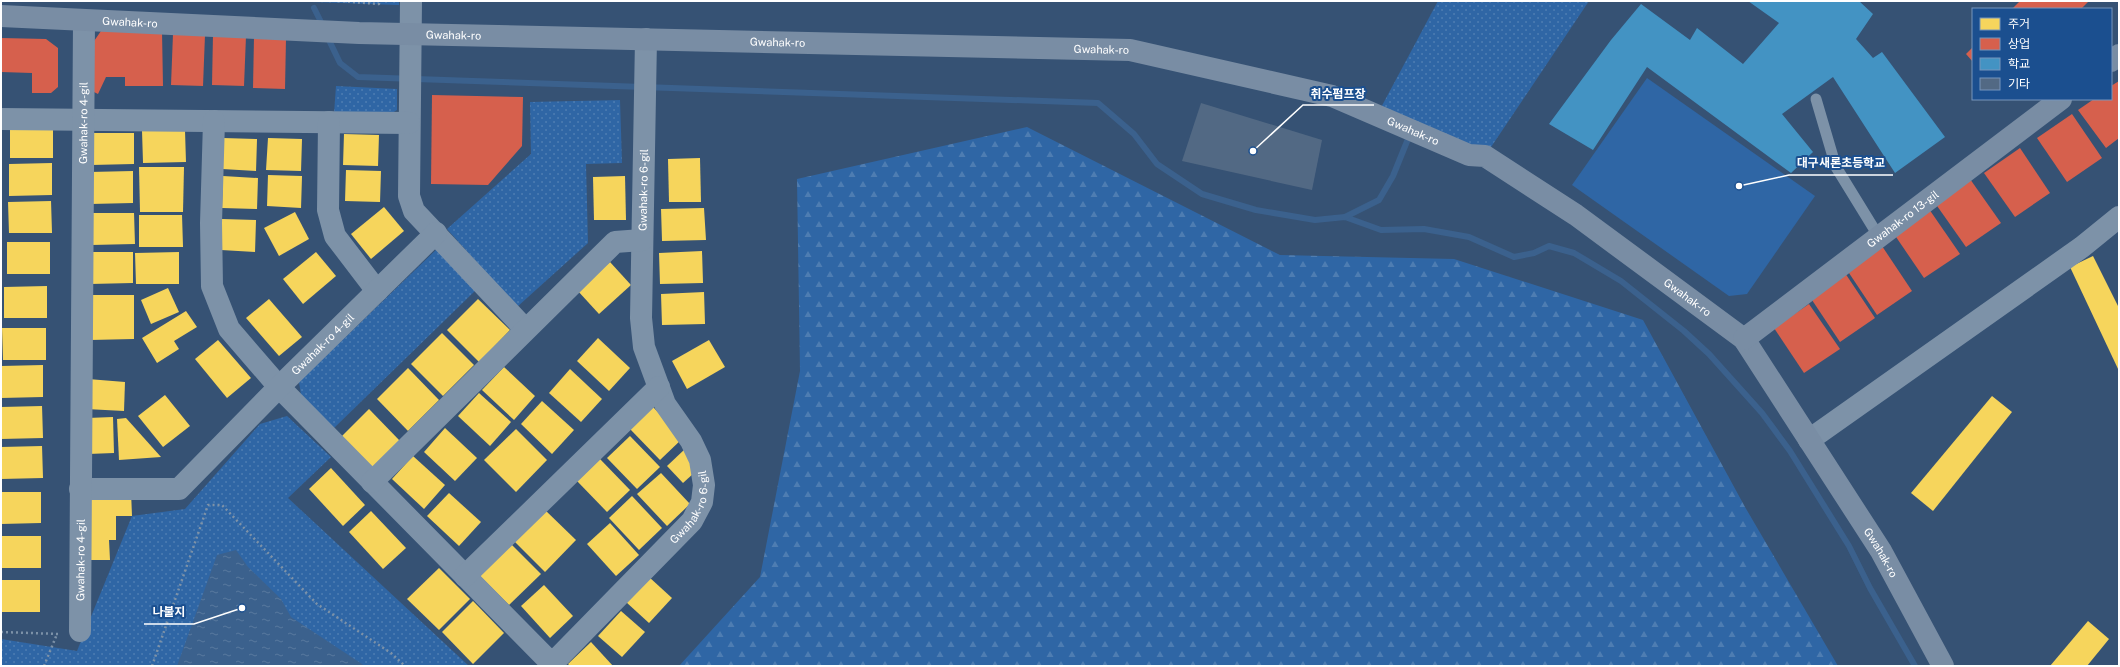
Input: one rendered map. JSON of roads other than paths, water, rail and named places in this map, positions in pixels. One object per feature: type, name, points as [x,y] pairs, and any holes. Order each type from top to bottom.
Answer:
[{"type":"street","points":[[411,1],[408,196],[414,211],[525,329]]},
{"type":"street","name":"Gwahak-ro","points":[[1,16],[285,31],[1130,50],[1332,96],[1469,155],[1485,156],[1576,215],[1744,340],[1881,551],[1943,666]]},
{"type":"street","name":"Gwahak-ro 4-gil","points":[[80,631],[84,20]]},
{"type":"street","name":"Gwahak-ro 6-gil","points":[[558,662],[692,521],[702,502],[704,485],[700,460],[691,441],[665,404],[644,347],[641,318],[646,39]]},
{"type":"street","name":"Gwahak-ro 13-gil","points":[[1744,340],[2060,100]]},
{"type":"street","points":[[1,118],[409,122]]},
{"type":"street","points":[[214,121],[211,224],[212,286],[229,329],[279,387],[372,482],[465,576],[558,662]]},
{"type":"street","points":[[329,122],[328,210],[335,236],[377,291]]},
{"type":"street","points":[[1809,440],[2082,246],[2119,217]]},
{"type":"street","name":"Gwahak-ro 4-gil","points":[[80,490],[180,489],[279,387],[436,233]]},
{"type":"street","points":[[372,482],[525,329],[615,242],[642,240]]},
{"type":"street","points":[[465,576],[659,387]]},
{"type":"lane","points":[[1816,99],[1836,167],[1879,237]]},
{"type":"water","points":[[236,550],[248,567],[281,599],[291,617],[365,666],[177,666],[217,555]]},
{"type":"waterway","points":[[314,8],[323,26]]},
{"type":"waterway","points":[[327,36],[340,63],[358,77],[1098,103],[1134,134],[1157,164],[1202,194],[1256,210],[1315,220],[1345,217],[1381,230],[1424,229],[1469,237],[1514,257],[1534,253],[1549,246],[1574,253],[1621,281],[1684,331],[1709,354],[1762,413],[1790,451],[1849,546],[1870,588],[1915,666]]},
{"type":"waterway","points":[[1345,217],[1379,200],[1393,176],[1410,134]]},
{"type":"place","name":"취수펌프장","points":[[1253,151]]},
{"type":"place","name":"대구새론초등학교","points":[[1739,186]]},
{"type":"place","name":"나불지","points":[[242,608]]}]
